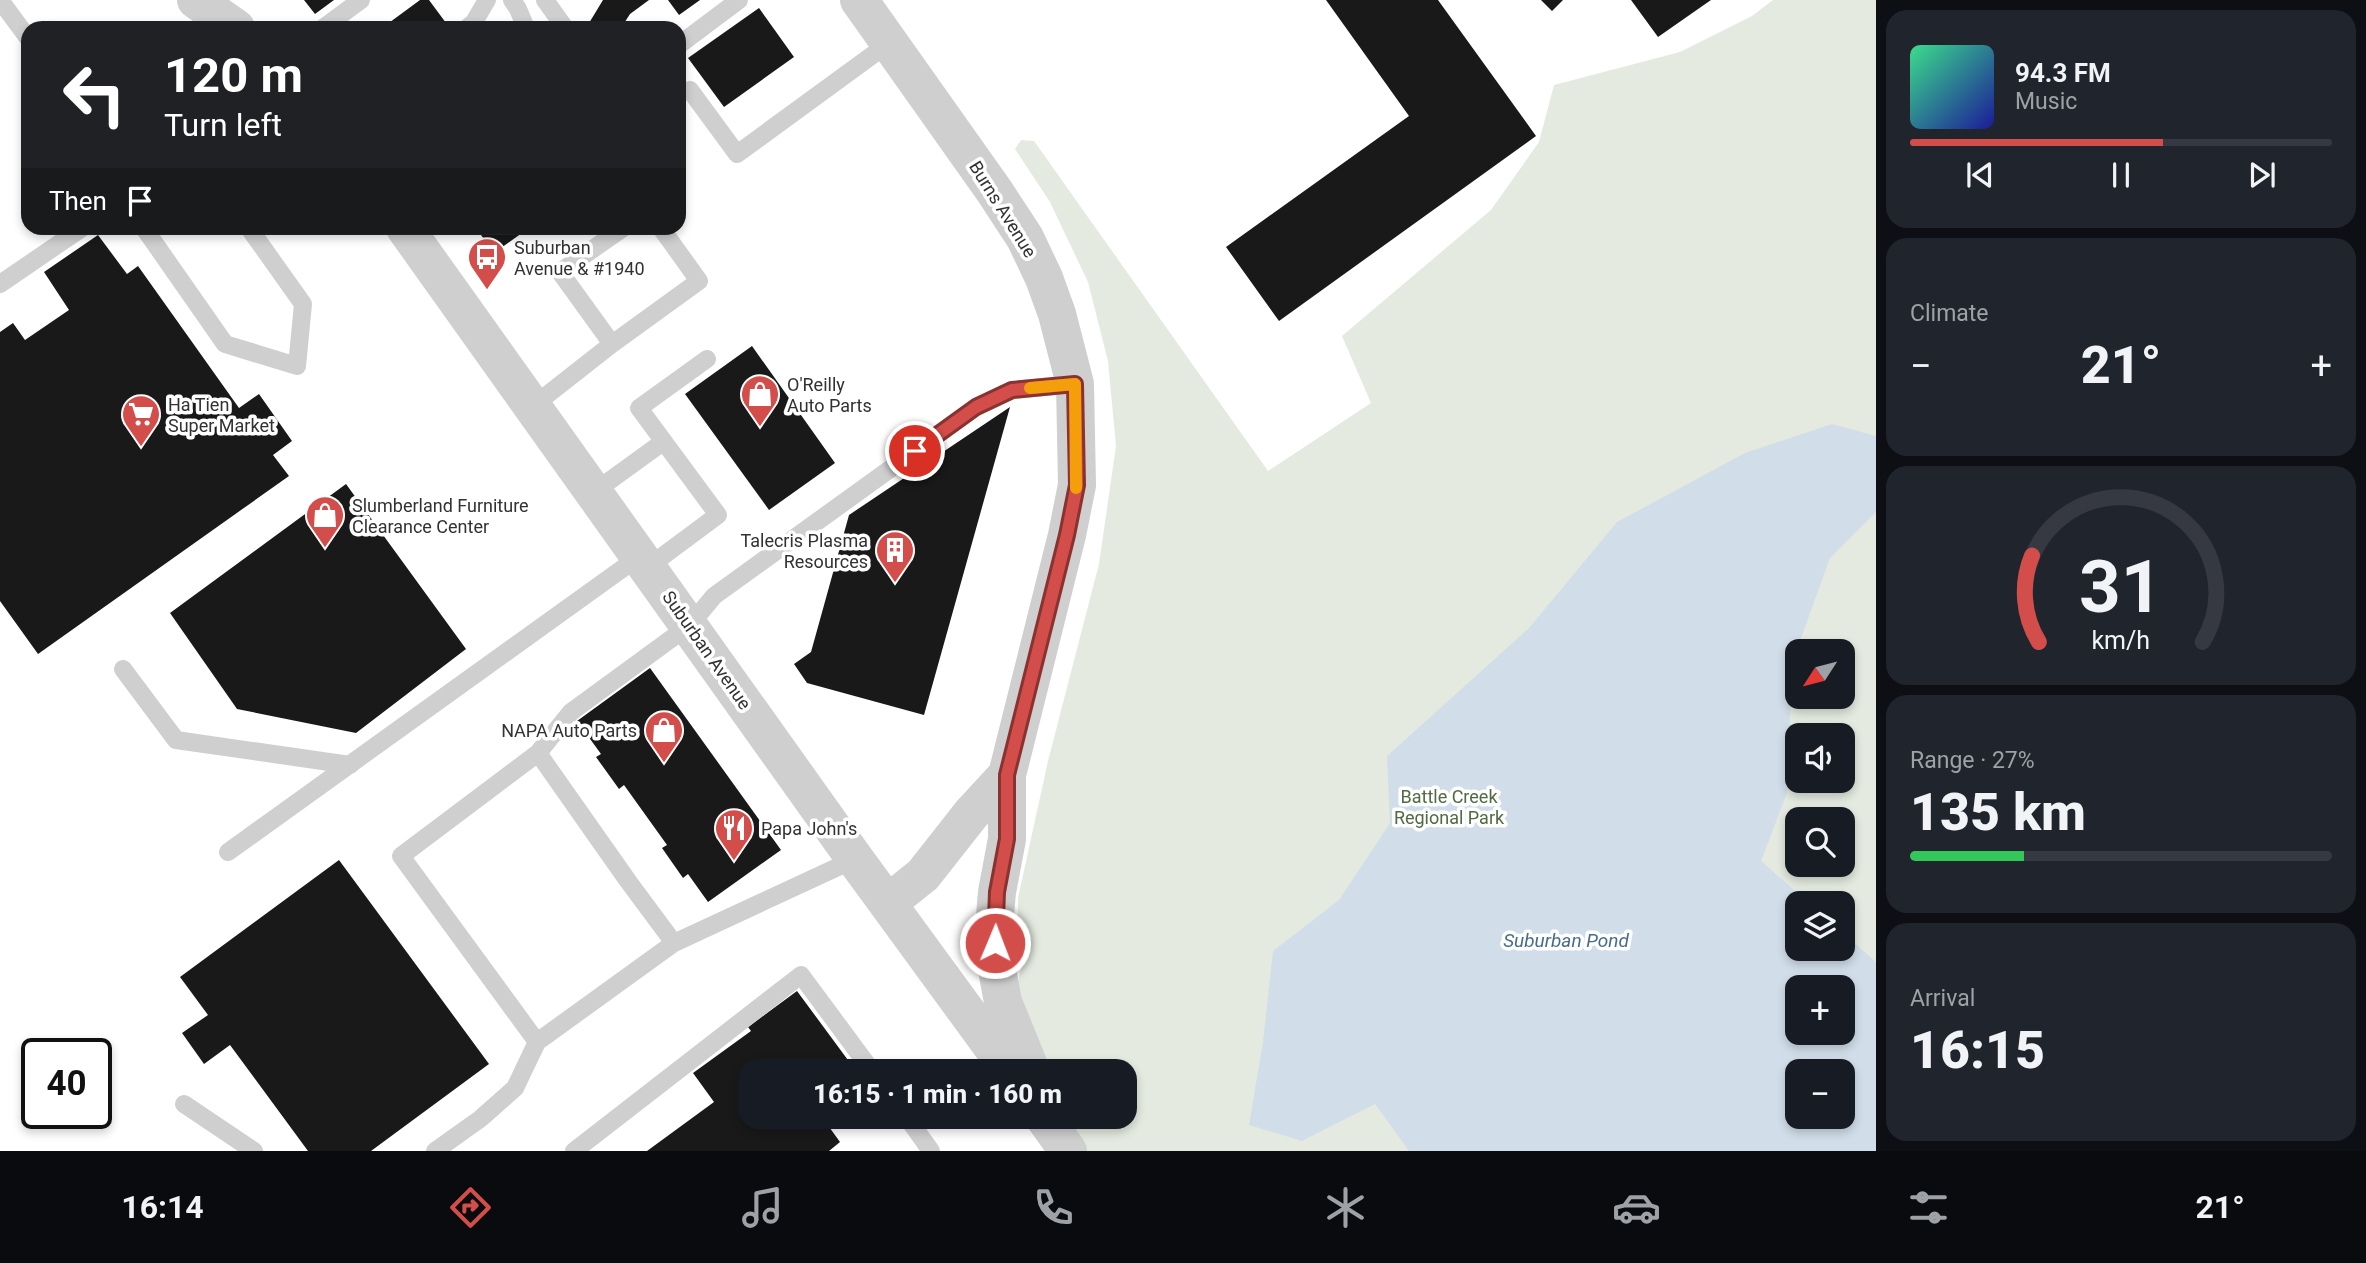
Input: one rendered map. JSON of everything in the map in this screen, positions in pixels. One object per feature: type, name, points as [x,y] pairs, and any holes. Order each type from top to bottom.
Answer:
[{"type":"street","name":"Burns Avenue","points":[[859,0],[1025,238],[1057,314],[1075,384],[1077,485],[1007,775],[1007,839],[997,892],[994,927],[1003,1002],[1026,1059]]},
{"type":"street","name":"Suburban Avenue","points":[[410,235],[855,859],[1001,1059]]},
{"type":"street","name":"Burns Avenue","points":[[888,903],[923,875],[971,814],[1007,775]]},
{"type":"lane","points":[[0,0],[21,28]]},
{"type":"lane","points":[[332,21],[361,0]]},
{"type":"lane","points":[[475,21],[487,0]]},
{"type":"lane","points":[[512,0],[523,21]]},
{"type":"lane","points":[[545,0],[560,21]]},
{"type":"lane","points":[[686,40],[739,0]]},
{"type":"lane","points":[[690,90],[737,155],[889,43]]},
{"type":"lane","points":[[0,284],[72,235]]},
{"type":"lane","points":[[150,235],[225,344],[297,366],[303,304],[254,235]]},
{"type":"lane","points":[[612,344],[560,272],[613,235]]},
{"type":"lane","points":[[533,406],[699,281],[666,235]]},
{"type":"lane","points":[[229,852],[644,561],[718,515],[639,408],[707,359]]},
{"type":"lane","points":[[537,1042],[401,856],[538,753],[571,712],[690,625],[714,596],[976,407],[1012,390],[1075,384]]},
{"type":"lane","points":[[594,492],[663,442]]},
{"type":"lane","points":[[123,669],[176,740],[350,765]]},
{"type":"lane","points":[[538,753],[674,943]]},
{"type":"lane","points":[[435,1151],[480,1119],[515,1088],[537,1042],[674,943],[855,859]]},
{"type":"lane","points":[[574,1151],[801,975],[863,1059]]},
{"type":"lane","points":[[184,1104],[254,1151]]},
{"type":"lane","points":[[915,1129],[931,1151]]},
{"type":"green space","name":"Battle Creek Regional Park","points":[[1773,0],[1876,0],[1876,1151],[1053,1151],[1037,1129],[1137,1129],[1137,1059],[1000,1059],[1023,960],[1017,959],[1018,898],[1048,761],[1099,564],[1116,446],[1108,361],[1088,282],[1050,202],[1015,149],[1021,140],[1034,141],[1268,471],[1371,403],[1342,336],[1491,210],[1539,142],[1554,85],[1680,52],[1752,16]]},
{"type":"water","name":"Suburban Pond","points":[[1832,424],[1876,436],[1876,512],[1830,558],[1801,639],[1785,639],[1785,709],[1790,709],[1790,723],[1785,723],[1787,793],[1761,861],[1795,891],[1785,891],[1785,961],[1855,961],[1855,944],[1876,962],[1876,1151],[1409,1151],[1375,1104],[1302,1141],[1249,1125],[1263,1042],[1273,951],[1339,900],[1390,823],[1387,756],[1529,628],[1617,522],[1745,453]]},
{"type":"building","points":[[304,0],[334,0],[315,14]]},
{"type":"building","points":[[420,0],[429,0],[445,21],[392,21]]},
{"type":"building","points":[[603,0],[649,0],[630,14],[626,21],[590,21]]},
{"type":"building","points":[[668,0],[700,0],[679,15]]},
{"type":"building","points":[[1326,0],[1438,0],[1536,136],[1279,321],[1226,247],[1409,116]]},
{"type":"building","points":[[1541,0],[1563,0],[1552,11]]},
{"type":"building","points":[[1631,0],[1711,0],[1658,37]]},
{"type":"building","points":[[759,8],[794,57],[724,107],[688,58]]},
{"type":"building","name":"Ha Tien Super Market","points":[[98,235],[127,274],[138,266],[239,408],[259,394],[292,441],[273,455],[289,476],[38,654],[0,601],[0,332],[13,323],[25,340],[69,310],[44,272]]},
{"type":"building","points":[[481,235],[519,235],[494,253]]},
{"type":"building","name":"O'Reilly Auto Parts","points":[[752,346],[835,463],[769,510],[685,394]]},
{"type":"building","name":"Talecris Plasma Resources","points":[[1010,407],[924,715],[807,683],[794,664],[811,652],[849,515]]},
{"type":"building","name":"Slumberland Furniture Clearance Center","points":[[346,484],[466,649],[356,733],[237,709],[170,613]]},
{"type":"building","points":[[650,668],[781,850],[708,902],[688,874],[683,878],[662,848],[667,845],[624,785],[619,789],[596,757],[601,754],[577,721]]},
{"type":"building","points":[[339,860],[489,1064],[371,1151],[308,1151],[230,1045],[204,1064],[182,1033],[208,1015],[180,977]]},
{"type":"building","points":[[797,991],[847,1059],[738,1059],[738,1129],[831,1129],[840,1142],[829,1151],[647,1151],[714,1102],[693,1073],[751,1031],[748,1027]]},
{"type":"slow traffic","points":[[1030,388],[1075,384],[1076,488]]},
{"type":"place","name":"Suburban Avenue & #1940","points":[[487,291]]},
{"type":"place","name":"O'Reilly Auto Parts","points":[[760,428]]},
{"type":"place","name":"Ha Tien Super Market","points":[[141,448]]},
{"type":"place","name":"Slumberland Furniture Clearance Center","points":[[325,549]]},
{"type":"place","name":"Talecris Plasma Resources","points":[[895,584]]},
{"type":"place","name":"NAPA Auto Parts","points":[[664,764]]},
{"type":"place","name":"Papa John's","points":[[734,862]]},
{"type":"route","points":[[915,451],[976,407],[1012,390],[1075,384],[1077,485],[1007,775],[1007,839],[997,892],[995,943]]}]
